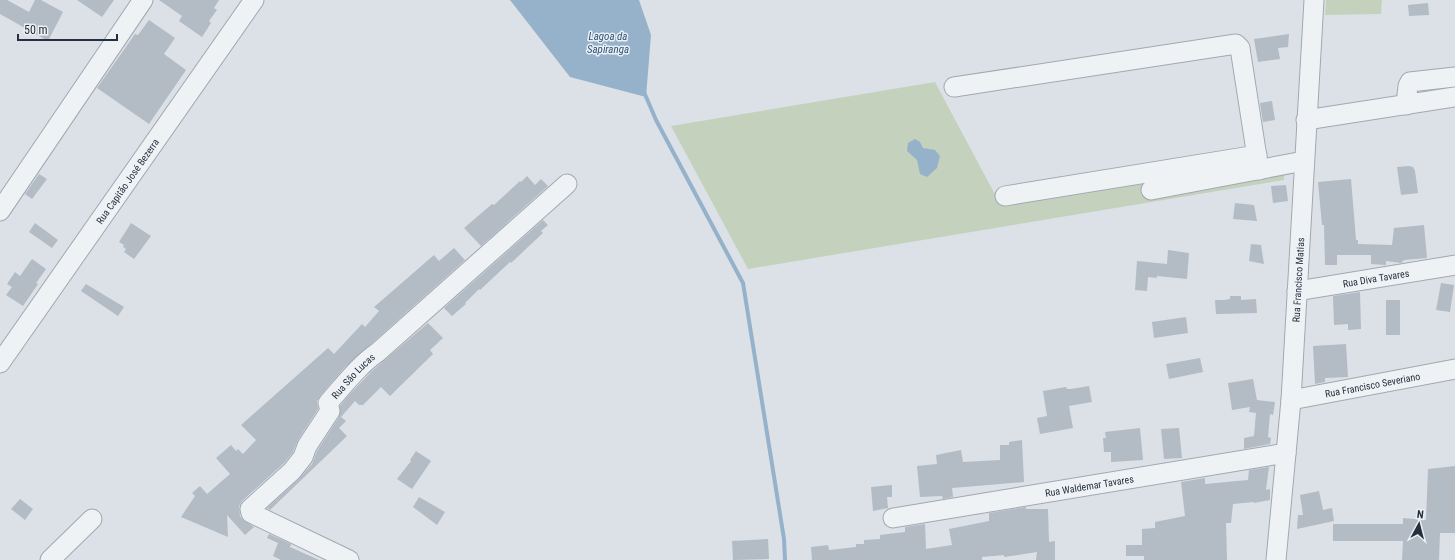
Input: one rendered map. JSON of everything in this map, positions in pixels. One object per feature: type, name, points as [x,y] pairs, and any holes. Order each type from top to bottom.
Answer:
[{"type":"street","points":[[0,211],[143,0]]},
{"type":"street","name":"Rua Capitão José Bezerra","points":[[0,363],[254,0]]},
{"type":"street","name":"Rua Francisco Matias","points":[[1276,560],[1291,400],[1314,0]]},
{"type":"street","points":[[954,87],[1236,44],[1240,48],[1258,163]]},
{"type":"street","points":[[1406,105],[1408,86],[1410,82],[1455,77]]},
{"type":"street","points":[[1306,120],[1455,97]]},
{"type":"street","points":[[1005,196],[1258,163],[1304,161]]},
{"type":"street","points":[[1151,190],[1258,163]]},
{"type":"street","name":"Rua São Lucas","points":[[349,560],[251,513],[250,509],[292,471],[303,457],[307,446],[330,411],[328,403],[372,355],[378,352],[567,184]]},
{"type":"street","name":"Rua Diva Tavares","points":[[1297,291],[1455,265]]},
{"type":"street","name":"Rua Francisco Severiano","points":[[1291,400],[1455,369]]},
{"type":"street","name":"Rua Waldemar Tavares","points":[[893,518],[1286,453]]},
{"type":"street","points":[[50,560],[92,519]]},
{"type":"green space","points":[[1326,0],[1382,0],[1381,14],[1325,15]]},
{"type":"green space","points":[[935,82],[999,202],[1284,156],[1284,180],[748,269],[671,126]]},
{"type":"water","name":"Lagoa da Sapiranga","points":[[510,0],[639,0],[651,35],[646,97],[570,77]]},
{"type":"water","points":[[915,139],[920,142],[923,148],[935,150],[940,156],[937,168],[927,177],[920,174],[917,160],[907,151],[908,143]]},
{"type":"building","points":[[0,0],[7,0],[29,12],[35,0],[41,0],[63,12],[48,41],[0,14]]},
{"type":"building","points":[[77,0],[114,0],[102,17]]},
{"type":"building","points":[[159,0],[219,0],[214,8],[217,10],[209,21],[211,23],[202,37],[179,21],[182,16]]},
{"type":"building","points":[[1428,3],[1429,15],[1409,16],[1408,5]]},
{"type":"building","points":[[149,20],[175,38],[164,54],[186,70],[149,124],[97,88],[135,34],[138,35]]},
{"type":"building","points":[[1289,34],[1288,47],[1278,48],[1280,59],[1258,62],[1254,39]]},
{"type":"building","points":[[1272,101],[1275,120],[1263,122],[1260,103]]},
{"type":"building","points":[[1397,167],[1413,167],[1415,171],[1418,193],[1401,195]]},
{"type":"building","points":[[39,174],[47,179],[32,199],[25,194]]},
{"type":"building","points":[[527,176],[535,185],[541,179],[548,186],[481,246],[464,228],[492,204],[494,205]]},
{"type":"building","points":[[1351,179],[1356,240],[1358,240],[1358,244],[1392,245],[1394,228],[1424,225],[1427,258],[1404,260],[1401,263],[1386,261],[1386,265],[1371,264],[1371,255],[1337,255],[1337,265],[1325,265],[1324,225],[1322,225],[1318,182]]},
{"type":"building","points":[[1286,185],[1288,201],[1273,203],[1271,186]]},
{"type":"building","points":[[1235,203],[1254,205],[1257,221],[1233,219]]},
{"type":"building","points":[[543,220],[548,225],[541,231],[543,233],[511,263],[510,262],[480,290],[479,289],[465,303],[466,304],[452,316],[444,308]]},
{"type":"building","points":[[35,223],[58,240],[52,248],[29,232]]},
{"type":"building","points":[[131,223],[151,236],[134,259],[124,252],[126,249],[123,247],[124,245],[119,242]]},
{"type":"building","points":[[1251,244],[1261,245],[1264,264],[1249,261]]},
{"type":"building","points":[[454,248],[465,260],[344,368],[320,396],[317,401],[318,409],[298,440],[293,452],[284,463],[242,501],[239,506],[240,516],[243,520],[254,527],[245,535],[227,515],[228,537],[181,517],[195,496],[192,493],[200,486],[207,494],[230,474],[216,458],[231,445],[236,451],[238,449],[243,454],[256,440],[241,425],[328,348],[334,354],[362,324],[365,327],[379,311],[374,307],[434,255],[439,261]]},
{"type":"building","points":[[1168,250],[1189,253],[1187,279],[1157,276],[1157,278],[1148,277],[1147,291],[1135,290],[1137,261],[1167,264]]},
{"type":"building","points":[[32,259],[46,269],[23,306],[6,295],[12,287],[7,284],[15,272],[20,276]]},
{"type":"building","points":[[1441,283],[1454,285],[1450,312],[1436,310]]},
{"type":"building","points":[[86,284],[124,307],[118,316],[81,291]]},
{"type":"building","points":[[1360,292],[1361,329],[1348,330],[1348,324],[1334,325],[1333,296]]},
{"type":"building","points":[[1230,296],[1241,296],[1241,300],[1256,299],[1257,313],[1216,314],[1215,300],[1230,299]]},
{"type":"building","points":[[1386,300],[1400,300],[1400,335],[1386,335]]},
{"type":"building","points":[[1186,317],[1188,333],[1154,338],[1152,322]]},
{"type":"building","points":[[428,323],[443,338],[430,350],[433,354],[390,396],[381,387],[363,405],[359,405],[355,401],[341,417],[346,421],[339,428],[347,436],[270,510],[267,508],[299,479],[312,464],[317,451],[339,417],[340,406],[348,396],[372,371]]},
{"type":"building","points":[[1346,344],[1348,377],[1325,378],[1325,382],[1315,384],[1313,346]]},
{"type":"building","points":[[1200,358],[1203,372],[1169,379],[1166,364]]},
{"type":"building","points":[[1253,379],[1257,400],[1275,402],[1273,415],[1270,414],[1268,437],[1271,438],[1270,444],[1244,449],[1244,438],[1254,436],[1256,413],[1249,412],[1250,407],[1232,410],[1228,383]]},
{"type":"building","points":[[1089,386],[1092,402],[1069,406],[1073,428],[1040,434],[1037,418],[1047,416],[1043,391],[1066,387],[1067,389],[1071,389]]},
{"type":"building","points":[[1140,428],[1143,460],[1111,462],[1111,452],[1104,452],[1103,438],[1106,438],[1105,432]]},
{"type":"building","points":[[1179,428],[1182,458],[1164,459],[1161,429]]},
{"type":"building","points":[[1022,440],[1024,482],[952,488],[953,497],[943,499],[942,496],[920,497],[917,466],[937,464],[936,455],[961,450],[963,462],[1000,460],[1000,445],[1009,445],[1009,442]]},
{"type":"building","points":[[416,451],[431,461],[412,489],[397,479],[411,461],[410,460]]},
{"type":"building","points":[[1455,466],[1455,533],[1440,533],[1439,560],[1402,560],[1403,541],[1333,541],[1333,524],[1403,524],[1403,518],[1426,520],[1428,469]]},
{"type":"building","points":[[1269,467],[1266,490],[1270,489],[1270,500],[1254,503],[1233,504],[1231,523],[1226,523],[1227,560],[1144,560],[1144,556],[1126,556],[1126,545],[1142,545],[1142,529],[1155,528],[1155,522],[1185,516],[1181,482],[1205,478],[1205,484],[1248,480],[1249,470]]},
{"type":"building","points":[[892,485],[892,497],[887,497],[888,508],[873,511],[871,487]]},
{"type":"building","points":[[1319,491],[1323,510],[1332,508],[1334,521],[1297,529],[1298,515],[1303,515],[1300,495]]},
{"type":"building","points":[[419,497],[445,512],[437,525],[413,507]]},
{"type":"building","points":[[20,499],[33,509],[25,520],[11,509]]},
{"type":"building","points":[[1026,507],[1026,509],[1048,509],[1049,542],[1055,541],[1055,560],[1036,560],[1037,552],[1004,557],[1004,555],[982,557],[982,560],[812,560],[811,547],[828,545],[829,550],[856,547],[856,544],[864,544],[864,540],[880,539],[880,535],[905,532],[905,527],[925,524],[926,549],[952,545],[949,529],[989,521],[989,513]]},
{"type":"building","points":[[269,534],[291,544],[290,547],[319,560],[281,560],[273,556],[278,543],[267,538]]},
{"type":"building","points":[[768,539],[769,559],[733,560],[732,541]]},
{"type":"waterway","points":[[644,92],[656,120],[743,283],[784,539],[785,560]]}]
